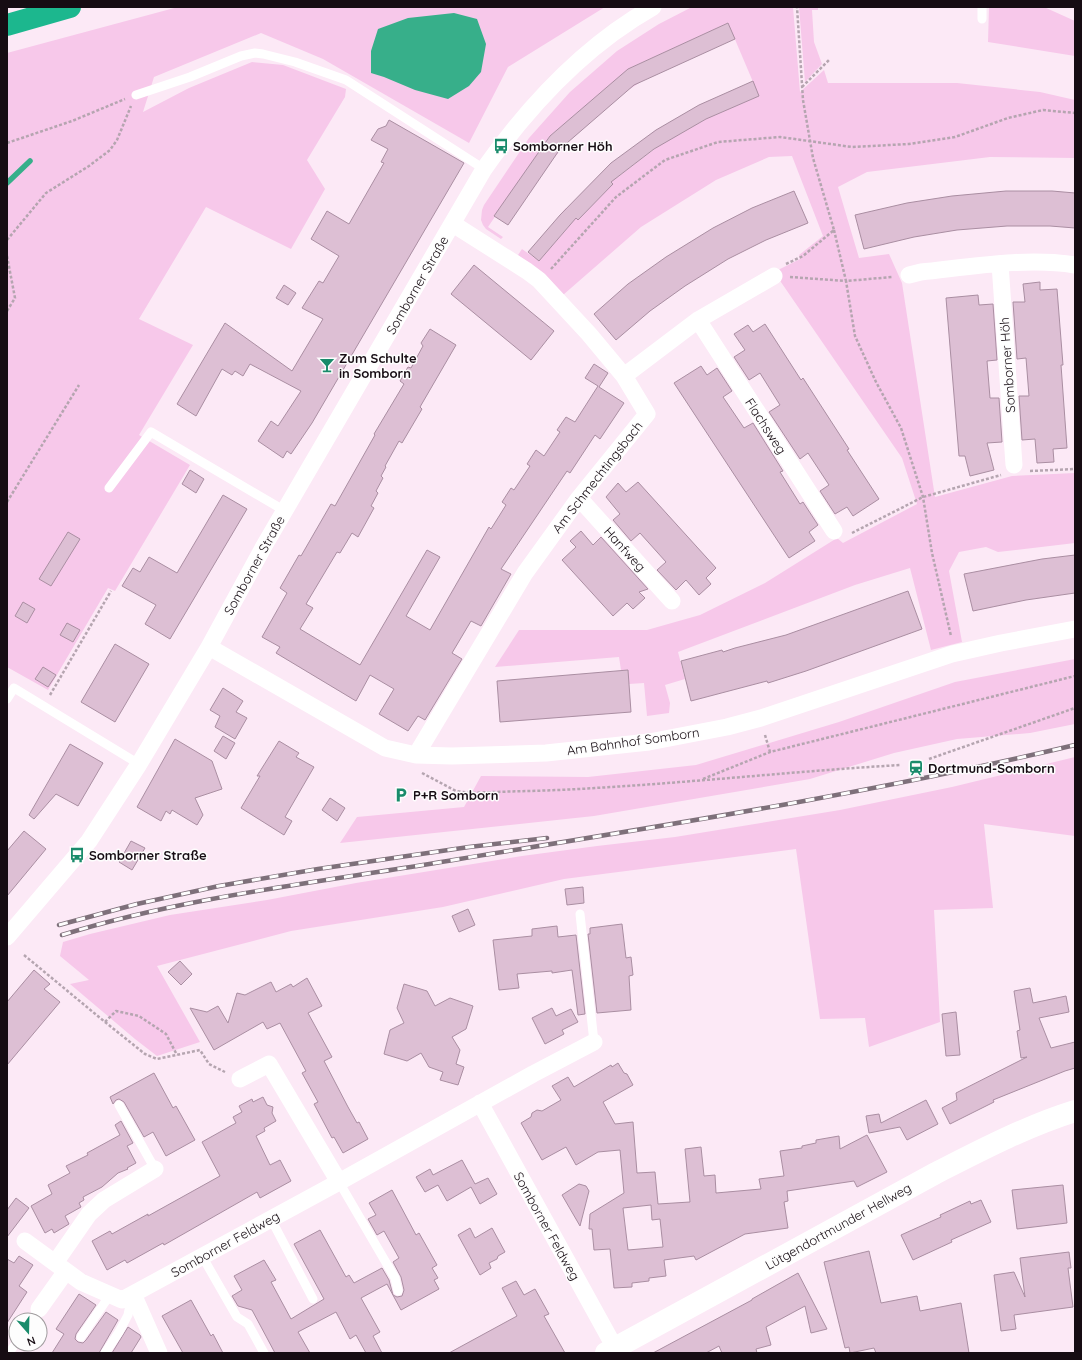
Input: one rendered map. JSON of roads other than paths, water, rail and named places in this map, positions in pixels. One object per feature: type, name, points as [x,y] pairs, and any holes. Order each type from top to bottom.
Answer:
[{"type":"highway","points":[[7,25],[70,7]]},
{"type":"main road","name":"Lütgendortmunder Hellweg","points":[[610,1351],[988,1146],[1075,1110]]},
{"type":"street","name":"Somborner Straße","points":[[12,931],[88,841],[139,764],[209,647],[285,511],[484,169],[528,112],[586,53],[608,35],[653,7]]},
{"type":"street","name":"Am Schmechtingsbach","points":[[416,763],[525,573],[579,498],[647,414],[624,376],[589,334],[539,280],[452,224]]},
{"type":"street","points":[[908,275],[921,272],[1000,264],[1059,262],[1075,265]]},
{"type":"street","name":"Somborner Höh","points":[[1000,264],[1016,470]]},
{"type":"street","points":[[624,376],[698,320],[774,276]]},
{"type":"street","name":"Flachsweg","points":[[698,320],[834,531]]},
{"type":"street","name":"Hanfweg","points":[[579,498],[672,601]]},
{"type":"street","name":"Am Bahnhof Somborn","points":[[209,647],[385,748],[416,763],[452,756],[546,752],[648,742],[727,727],[761,718],[956,654],[1001,643],[1075,630]]},
{"type":"street","name":"Somborner Feldweg","points":[[25,1241],[82,1282],[122,1300],[339,1182],[551,1064],[594,1042]]},
{"type":"street","points":[[240,1078],[269,1064],[339,1182]]},
{"type":"street","name":"Somborner Feldweg","points":[[480,1104],[610,1351]]},
{"type":"street","points":[[36,1312],[88,1214],[104,1200],[155,1169]]},
{"type":"street","points":[[133,1294],[159,1353]]},
{"type":"lane","points":[[982,7],[982,19]]},
{"type":"lane","points":[[136,95],[190,77],[241,56],[255,53],[263,54],[295,62],[346,80],[484,169]]},
{"type":"lane","points":[[109,488],[151,432],[285,511]]},
{"type":"lane","points":[[7,699],[10,686],[139,764]]},
{"type":"lane","points":[[580,914],[594,1042]]},
{"type":"lane","points":[[119,1105],[155,1169]]},
{"type":"lane","points":[[339,1182],[395,1278],[398,1291]]},
{"type":"lane","points":[[271,1219],[313,1299]]},
{"type":"lane","points":[[202,1256],[236,1317],[248,1324],[264,1353]]},
{"type":"lane","points":[[81,1337],[110,1294]]},
{"type":"lane","points":[[105,1353],[128,1315],[133,1294]]},
{"type":"waterway","points":[[7,183],[30,161]]},
{"type":"railway","points":[[62,935],[106,922],[196,902],[750,811],[913,780],[1075,745]]},
{"type":"railway","points":[[59,925],[137,904],[219,886],[318,869],[469,847],[547,838]]},
{"type":"place","name":"Somborner Höh","points":[[501,146]]},
{"type":"place","name":"Zum Schulte in Somborn","points":[[327,365]]},
{"type":"place","name":"Dortmund-Somborn","points":[[916,768]]},
{"type":"place","name":"P+R Somborn","points":[[401,795]]},
{"type":"place","name":"Somborner Straße","points":[[77,855]]}]
